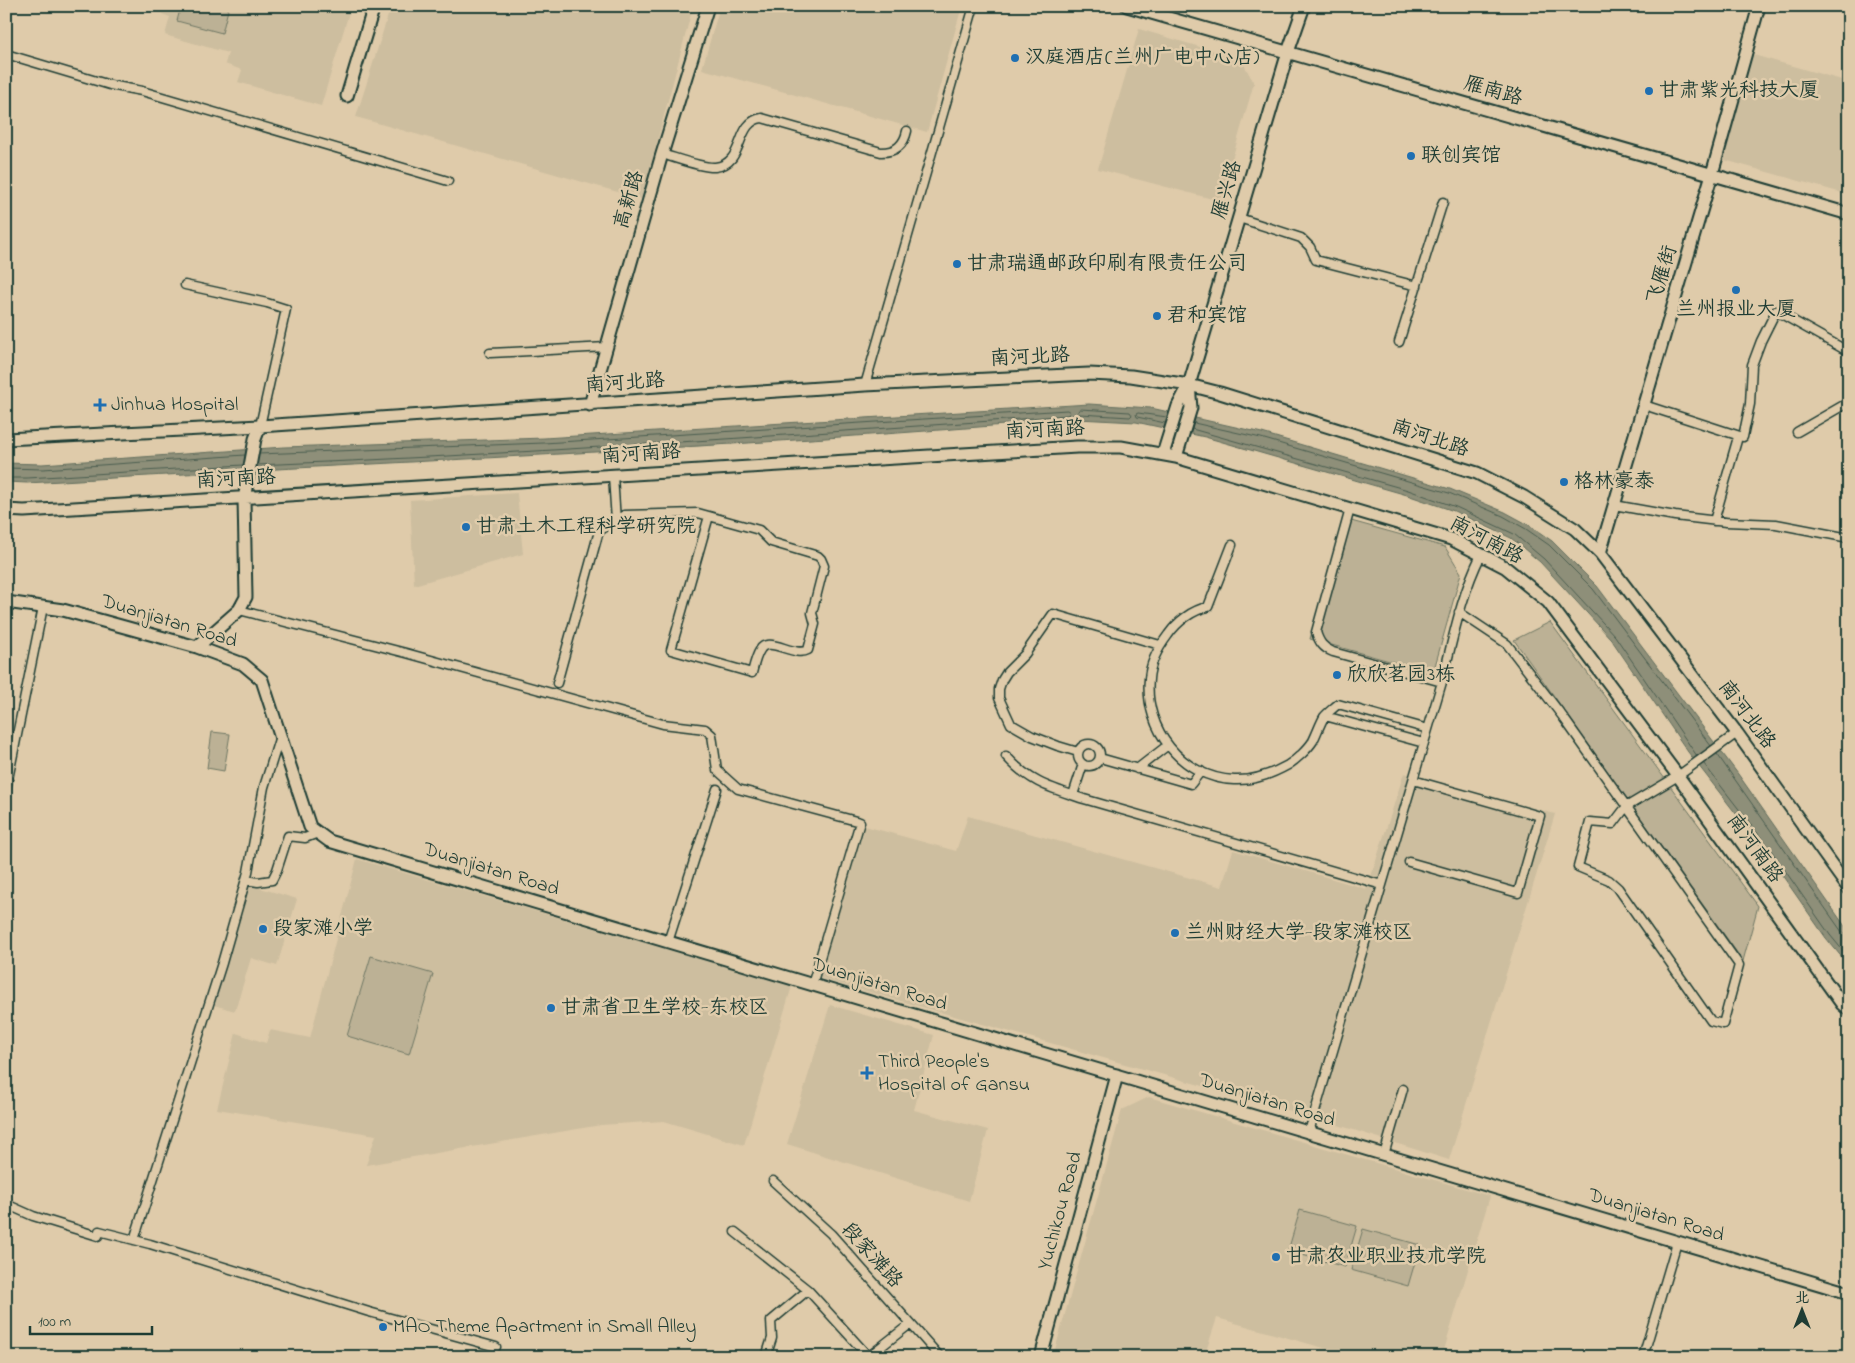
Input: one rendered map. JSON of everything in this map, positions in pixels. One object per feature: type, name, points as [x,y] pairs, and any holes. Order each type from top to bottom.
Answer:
[{"type":"street","points":[[347,96],[374,6]]},
{"type":"street","name":"高新路","points":[[590,405],[662,154],[708,6]]},
{"type":"street","points":[[865,385],[974,6]]},
{"type":"street","name":"雁南路","points":[[1127,6],[1849,214]]},
{"type":"street","name":"雁兴路","points":[[1189,385],[1288,52],[1304,6]]},
{"type":"street","name":"飞雁街","points":[[1600,553],[1712,174],[1759,6]]},
{"type":"street","points":[[6,54],[110,85],[142,91],[448,181]]},
{"type":"street","points":[[662,154],[707,167],[725,164],[733,158],[738,150],[746,126],[756,119],[762,118],[881,152],[889,152],[902,145],[907,131]]},
{"type":"street","points":[[1399,342],[1443,202]]},
{"type":"street","points":[[1239,218],[1301,238],[1310,247],[1316,260],[1417,286]]},
{"type":"street","points":[[185,285],[286,309],[260,426],[255,439],[244,499],[246,597],[239,610],[198,646]]},
{"type":"street","points":[[1644,404],[1743,438],[1748,413],[1752,365],[1761,340],[1776,311],[1849,352]]},
{"type":"street","points":[[490,353],[607,348]]},
{"type":"street","name":"南河北路","points":[[6,439],[260,426],[865,385],[1089,374],[1131,376],[1189,385],[1477,473],[1524,497],[1575,529],[1600,553],[1737,733],[1849,889]]},
{"type":"street","points":[[1163,454],[1178,406],[1189,385]]},
{"type":"street","points":[[1176,457],[1191,408],[1189,385]]},
{"type":"street","points":[[1797,432],[1849,402]]},
{"type":"street","points":[[1714,521],[1738,437]]},
{"type":"street","name":"南河南路","points":[[6,510],[24,511],[244,499],[1077,447],[1121,447],[1176,457],[1451,539],[1505,567],[1548,602],[1678,776],[1836,996],[1849,1010]]},
{"type":"street","points":[[613,476],[616,520]]},
{"type":"street","points":[[1614,505],[1714,521],[1776,524],[1849,538]]},
{"type":"street","points":[[1350,508],[1316,632],[1318,638],[1327,650],[1442,682]]},
{"type":"street","points":[[556,683],[599,531],[624,515],[698,513],[709,516],[760,530],[771,542],[818,556],[823,562],[824,571],[812,613],[815,630],[808,650],[799,653],[770,644],[764,645],[760,649],[752,673],[671,650],[709,516]]},
{"type":"street","points":[[1232,545],[1208,607],[1200,608],[1175,625],[1157,650],[1148,678],[1150,708],[1160,736],[1179,758],[1205,774],[1234,780],[1264,776],[1291,764],[1312,742],[1325,716],[1338,704],[1428,729]]},
{"type":"street","points":[[1309,1132],[1442,682],[1459,612],[1471,576],[1481,555]]},
{"type":"street","name":"Duanjiatan Road","points":[[6,602],[63,610],[198,646],[244,664],[262,680],[310,827],[329,841],[1849,1293]]},
{"type":"street","points":[[6,789],[43,607]]},
{"type":"street","points":[[239,610],[406,653],[663,724],[706,729],[712,735],[717,770],[738,789],[860,822],[812,985]]},
{"type":"street","points":[[1459,612],[1508,644],[1563,718],[1626,807],[1739,965],[1723,1024],[1711,1021],[1618,888],[1609,880],[1578,867],[1590,822],[1612,824],[1626,807],[1678,776],[1737,733]]},
{"type":"street","points":[[1078,752],[1032,736],[1011,724],[999,698],[999,689],[1007,672],[1025,654],[1053,614],[1160,645]]},
{"type":"street","points":[[1325,716],[1424,743]]},
{"type":"street","points":[[134,1240],[222,963],[246,880],[264,787],[280,736]]},
{"type":"street","points":[[1092,744],[1100,751],[1100,758],[1093,766],[1083,764],[1078,759],[1078,752],[1082,746],[1092,744]]},
{"type":"street","points":[[1137,769],[1168,745]]},
{"type":"street","points":[[1006,756],[1016,768],[1037,783],[1072,796],[1382,884]]},
{"type":"street","points":[[1100,758],[1191,784],[1201,771]]},
{"type":"street","points":[[1072,796],[1083,764]]},
{"type":"street","points":[[1409,862],[1518,893],[1540,816],[1413,780]]},
{"type":"street","points":[[668,942],[717,789]]},
{"type":"street","points":[[246,880],[258,882],[272,880],[288,836],[305,838],[318,832]]},
{"type":"street","name":"Yuchikou Road","points":[[1041,1357],[1117,1075]]},
{"type":"street","points":[[1384,1155],[1403,1090]]},
{"type":"street","name":"段家滩路","points":[[773,1181],[831,1234],[940,1357]]},
{"type":"street","points":[[6,1204],[33,1216],[98,1236],[99,1231],[134,1240],[369,1312],[496,1347]]},
{"type":"street","points":[[735,1232],[808,1290],[868,1357],[910,1324]]},
{"type":"street","points":[[1643,1357],[1677,1242]]},
{"type":"street","points":[[766,1357],[772,1338],[771,1321],[808,1290]]},
{"type":"shaded area","points":[[164,6],[351,6],[321,106],[238,82],[242,70],[225,64],[228,53],[165,35],[170,17],[162,14]]},
{"type":"shaded area","points":[[181,6],[229,6],[222,33],[177,21]]},
{"type":"shaded area","points":[[391,6],[693,6],[642,199],[356,117]]},
{"type":"shaded area","points":[[720,6],[962,6],[927,132],[702,69]]},
{"type":"shaded area","points":[[1139,29],[1241,59],[1254,83],[1220,201],[1098,169]]},
{"type":"shaded area","points":[[1750,54],[1849,82],[1849,170],[1842,193],[1721,159]]},
{"type":"shaded area","name":"甘肃土木工程科学研究院","points":[[517,493],[523,554],[414,585],[410,500]]},
{"type":"shaded area","points":[[1344,519],[1445,547],[1461,573],[1433,673],[1310,639]]},
{"type":"shaded area","points":[[1550,622],[1758,906],[1743,961],[1514,640]]},
{"type":"shaded area","points":[[212,732],[230,734],[224,771],[207,768]]},
{"type":"shaded area","name":"兰州财经大学-段家滩校区","points":[[1404,773],[1555,814],[1449,1160],[1306,1115],[819,978],[865,826],[956,851],[968,816],[1222,887],[1233,850],[1367,889]]},
{"type":"shaded area","name":"甘肃省卫生学校-东校区","points":[[357,859],[792,986],[744,1145],[664,1121],[601,1125],[366,1165],[376,1135],[217,1109],[236,1033],[266,1043],[270,1030],[310,1038]]},
{"type":"shaded area","name":"段家滩小学","points":[[250,885],[297,899],[277,966],[251,958],[235,1011],[214,1005]]},
{"type":"shaded area","points":[[371,956],[433,974],[409,1054],[347,1036]]},
{"type":"shaded area","name":"Third People's Hospital of Gansu","points":[[830,1005],[934,1035],[914,1110],[988,1130],[969,1201],[787,1144]]},
{"type":"shaded area","name":"甘肃农业职业技术学院","points":[[1149,1097],[1490,1196],[1442,1357],[1356,1357],[1217,1318],[1204,1357],[1053,1357],[1122,1110]]},
{"type":"shaded area","points":[[1300,1210],[1357,1226],[1345,1267],[1288,1251]]},
{"type":"shaded area","points":[[1363,1229],[1420,1245],[1408,1286],[1351,1270]]},
{"type":"water","points":[[1089,404],[1151,408],[1262,433],[1450,489],[1505,512],[1529,525],[1552,541],[1597,586],[1738,774],[1849,932],[1849,966],[1826,938],[1768,855],[1688,752],[1611,639],[1540,562],[1511,538],[1454,511],[1407,495],[1205,437],[1136,422],[1078,419],[947,430],[684,447],[27,483],[6,482],[6,463],[42,464],[284,447],[544,438]]},
{"type":"place","name":"汉庭酒店(兰州广电中心店)","points":[[1015,58]]},
{"type":"place","name":"甘肃紫光科技大厦","points":[[1649,91]]},
{"type":"place","name":"联创宾馆","points":[[1411,156]]},
{"type":"place","name":"甘肃瑞通邮政印刷有限责任公司","points":[[957,264]]},
{"type":"place","name":"兰州报业大厦","points":[[1736,290]]},
{"type":"place","name":"君和宾馆","points":[[1157,316]]},
{"type":"place","name":"Jinhua Hospital","points":[[100,405]]},
{"type":"place","name":"格林豪泰","points":[[1564,482]]},
{"type":"place","name":"甘肃土木工程科学研究院","points":[[466,527]]},
{"type":"place","name":"欣欣茗园3栋","points":[[1337,675]]},
{"type":"place","name":"段家滩小学","points":[[263,929]]},
{"type":"place","name":"兰州财经大学-段家滩校区","points":[[1175,933]]},
{"type":"place","name":"甘肃省卫生学校-东校区","points":[[551,1008]]},
{"type":"place","name":"Third People's Hospital of Gansu","points":[[867,1073]]},
{"type":"place","name":"甘肃农业职业技术学院","points":[[1276,1257]]},
{"type":"place","name":"MAO Theme Apartment in Small Alley","points":[[383,1327]]}]
